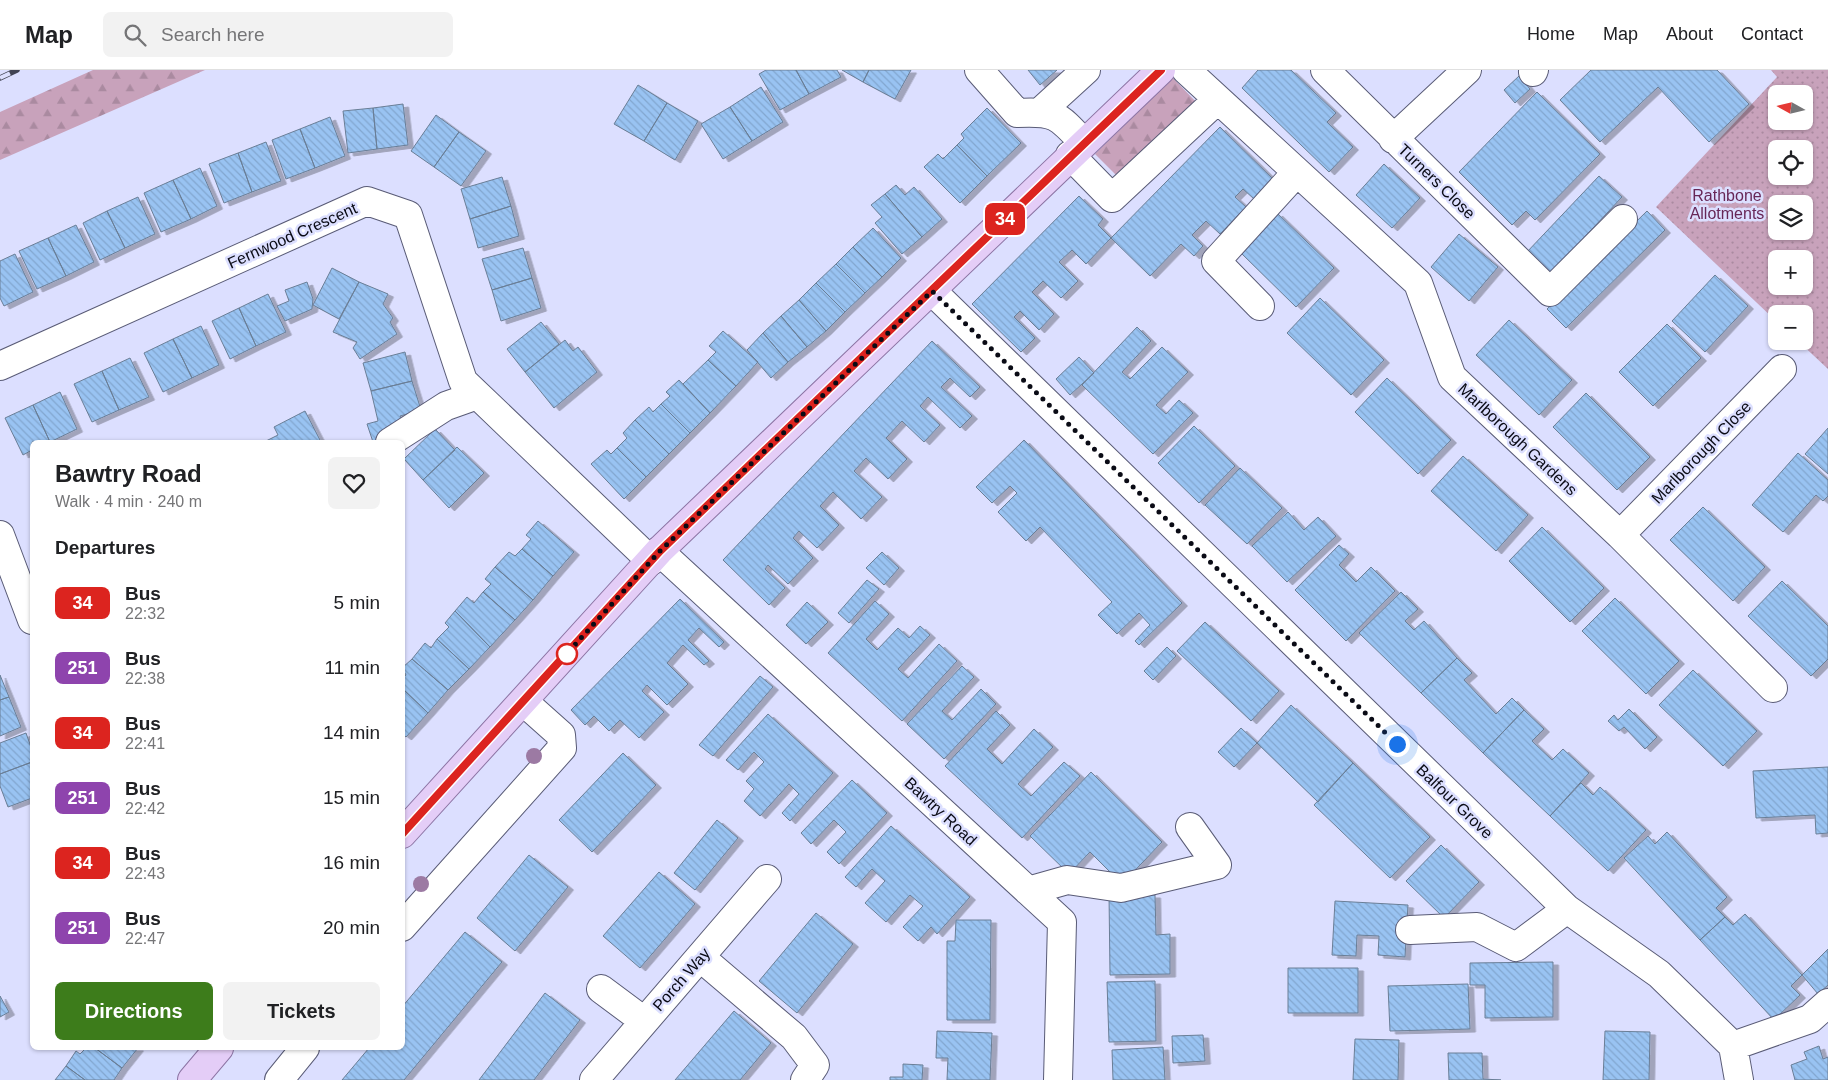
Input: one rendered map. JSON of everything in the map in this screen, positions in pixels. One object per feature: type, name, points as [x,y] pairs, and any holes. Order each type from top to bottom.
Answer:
[{"type":"main road","points":[[406,823],[524,702],[655,556],[932,291],[1077,148],[1161,70]]},
{"type":"main road","points":[[192,1080],[216,1050]]},
{"type":"street","points":[[979,70],[1017,113],[1040,112],[1061,118],[1077,148],[1112,198],[1217,100]]},
{"type":"street","points":[[1040,112],[1086,70]]},
{"type":"street","name":"Marlborough Gardens","points":[[1186,70],[1418,283],[1452,377],[1620,535],[1773,688]]},
{"type":"street","name":"Turners Close","points":[[1325,70],[1550,292],[1623,219]]},
{"type":"street","points":[[1393,139],[1467,70]]},
{"type":"street","points":[[1260,306],[1216,261],[1297,172]]},
{"type":"street","name":"Fernwood Crescent","points":[[0,366],[367,201],[408,215],[463,381],[476,395],[655,556]]},
{"type":"street","name":"Balfour Grove","points":[[932,291],[1567,909],[1659,974],[1733,1046]]},
{"type":"street","name":"Marlborough Close","points":[[1620,535],[1782,370]]},
{"type":"street","points":[[393,440],[446,406],[476,395]]},
{"type":"street","points":[[0,535],[30,615]]},
{"type":"street","name":"Bawtry Road","points":[[655,556],[1062,922],[1058,1080]]},
{"type":"street","points":[[405,922],[562,748],[561,735],[524,702]]},
{"type":"street","points":[[1028,891],[1067,880],[1121,888],[1217,865],[1190,827]]},
{"type":"street","name":"Porch Way","points":[[594,1080],[767,879]]},
{"type":"street","points":[[1410,930],[1477,927],[1516,947],[1567,909]]},
{"type":"street","points":[[700,956],[794,1037],[815,1066],[805,1080]]},
{"type":"street","points":[[601,989],[644,1021]]},
{"type":"street","points":[[1740,1080],[1733,1046],[1810,1019],[1828,1003]]},
{"type":"street","points":[[279,1080],[303,1050]]},
{"type":"green space","points":[[93,70],[205,70],[0,160],[0,112]]},
{"type":"green space","name":"Rathbone Allotments","points":[[1771,70],[1828,70],[1828,369],[1808,350],[1813,350],[1813,305],[1768,305],[1768,313],[1656,207],[1768,87],[1768,130],[1813,130],[1813,85],[1770,85],[1777,77]]},
{"type":"green space","points":[[1173,78],[1197,103],[1119,178],[1095,154]]},
{"type":"building","points":[[766,70],[796,70],[809,94],[780,110],[759,74]]},
{"type":"building","points":[[796,70],[837,70],[841,77],[809,94]]},
{"type":"building","points":[[842,70],[869,70],[863,82]]},
{"type":"building","points":[[869,70],[911,70],[895,99],[863,82]]},
{"type":"building","points":[[1028,70],[1057,70],[1040,85]]},
{"type":"building","points":[[1258,70],[1291,70],[1336,113],[1327,122],[1353,147],[1329,172],[1242,88]]},
{"type":"building","points":[[1591,70],[1717,70],[1749,104],[1709,142],[1658,87],[1600,142],[1560,100]]},
{"type":"building","points":[[1519,76],[1530,89],[1515,103],[1504,90]]},
{"type":"building","points":[[638,85],[667,103],[644,141],[614,124]]},
{"type":"building","points":[[761,87],[783,122],[752,141],[730,107]]},
{"type":"building","points":[[1537,92],[1600,154],[1535,220],[1526,211],[1512,225],[1459,172]]},
{"type":"building","points":[[667,103],[698,121],[675,160],[644,141]]},
{"type":"building","points":[[403,104],[408,145],[377,149],[373,108]]},
{"type":"building","points":[[730,107],[752,141],[723,159],[701,124]]},
{"type":"building","points":[[373,108],[377,149],[348,153],[343,111]]},
{"type":"building","points":[[987,108],[1021,143],[987,176],[957,145],[964,138],[961,134]]},
{"type":"building","points":[[436,115],[459,132],[434,167],[411,151]]},
{"type":"building","points":[[330,117],[345,156],[315,168],[300,129]]},
{"type":"building","points":[[1220,127],[1273,179],[1254,199],[1243,189],[1235,197],[1246,207],[1220,234],[1206,221],[1192,235],[1203,246],[1194,256],[1181,244],[1150,276],[1111,238]]},
{"type":"building","points":[[300,129],[315,168],[286,179],[272,140]]},
{"type":"building","points":[[459,132],[486,151],[461,186],[434,167]]},
{"type":"building","points":[[266,142],[281,181],[252,192],[238,153]]},
{"type":"building","points":[[957,145],[987,176],[960,203],[924,167],[938,154],[943,159]]},
{"type":"building","points":[[238,153],[252,192],[224,203],[209,164]]},
{"type":"building","points":[[1384,164],[1420,198],[1392,228],[1356,195]]},
{"type":"building","points":[[200,168],[217,206],[191,219],[173,180]]},
{"type":"building","points":[[1599,176],[1622,197],[1549,275],[1526,253]]},
{"type":"building","points":[[502,177],[511,206],[470,219],[461,189]]},
{"type":"building","points":[[173,180],[191,219],[161,232],[144,193]]},
{"type":"building","points":[[896,185],[905,195],[914,187],[942,219],[922,237],[885,194]]},
{"type":"building","points":[[885,194],[922,237],[902,254],[875,223],[882,217],[871,205]]},
{"type":"building","points":[[1079,196],[1103,219],[1098,225],[1111,238],[1086,264],[1072,250],[1059,262],[1078,281],[1061,298],[1043,281],[1032,292],[1054,314],[1039,330],[1020,311],[1014,317],[1035,338],[1021,352],[972,304]]},
{"type":"building","points":[[138,197],[155,234],[125,248],[107,211]]},
{"type":"building","points":[[511,206],[519,236],[478,248],[470,219]]},
{"type":"building","points":[[107,211],[125,248],[100,260],[83,223]]},
{"type":"building","points":[[1647,211],[1665,230],[1566,328],[1547,309]]},
{"type":"building","points":[[1277,213],[1334,268],[1296,307],[1240,252]]},
{"type":"building","points":[[76,225],[94,262],[66,276],[48,238]]},
{"type":"building","points":[[873,228],[901,258],[882,277],[853,247]]},
{"type":"building","points":[[1459,234],[1498,267],[1469,301],[1431,267]]},
{"type":"building","points":[[48,238],[66,276],[37,289],[19,251]]},
{"type":"building","points":[[853,247],[882,277],[865,293],[836,264]]},
{"type":"building","points":[[523,248],[532,278],[492,290],[482,259]]},
{"type":"building","points":[[15,254],[33,292],[4,306],[0,298],[0,261]]},
{"type":"building","points":[[836,264],[865,293],[845,312],[816,283]]},
{"type":"building","points":[[332,268],[359,282],[339,319],[313,305]]},
{"type":"building","points":[[1715,275],[1748,306],[1705,352],[1672,321]]},
{"type":"building","points":[[532,278],[541,308],[501,321],[492,290]]},
{"type":"building","points":[[307,282],[313,299],[312,309],[285,321],[277,306],[289,301],[285,290]]},
{"type":"building","points":[[359,282],[388,294],[383,304],[393,318],[390,322],[397,334],[360,359],[353,348],[357,342],[333,332]]},
{"type":"building","points":[[816,283],[845,312],[826,331],[799,300]]},
{"type":"building","points":[[268,294],[286,332],[256,346],[239,308]]},
{"type":"building","points":[[1320,298],[1384,360],[1351,395],[1287,333]]},
{"type":"building","points":[[799,300],[826,331],[807,347],[781,316]]},
{"type":"building","points":[[239,308],[256,346],[230,359],[212,321]]},
{"type":"building","points":[[781,316],[807,347],[788,362],[763,333]]},
{"type":"building","points":[[1509,320],[1572,380],[1539,415],[1476,355]]},
{"type":"building","points":[[541,322],[559,344],[525,372],[507,349]]},
{"type":"building","points":[[1667,324],[1701,358],[1653,406],[1619,372]]},
{"type":"building","points":[[201,326],[219,365],[192,378],[173,339]]},
{"type":"building","points":[[1137,327],[1151,341],[1122,372],[1130,379],[1162,347],[1188,372],[1156,405],[1166,414],[1179,400],[1193,413],[1153,454],[1082,385]]},
{"type":"building","points":[[723,331],[758,362],[736,386],[708,360],[716,352],[709,346]]},
{"type":"building","points":[[763,333],[788,362],[771,378],[747,350]]},
{"type":"building","points":[[173,339],[192,378],[163,392],[144,353]]},
{"type":"building","points":[[565,340],[573,351],[578,347],[597,372],[554,408],[525,372]]},
{"type":"building","points":[[932,341],[980,387],[970,397],[950,378],[941,387],[972,416],[960,428],[928,397],[920,406],[940,425],[924,442],[902,421],[886,438],[907,459],[888,479],[866,458],[854,471],[882,497],[861,519],[833,492],[820,506],[839,525],[817,548],[799,531],[793,538],[813,558],[788,584],[768,565],[765,569],[785,588],[769,605],[723,560]]},
{"type":"building","points":[[405,352],[412,381],[371,391],[363,363]]},
{"type":"building","points":[[1079,357],[1094,373],[1070,395],[1056,379]]},
{"type":"building","points":[[130,358],[149,397],[119,410],[102,371]]},
{"type":"building","points":[[708,360],[736,386],[710,413],[683,384]]},
{"type":"building","points":[[102,371],[119,410],[92,422],[74,384]]},
{"type":"building","points":[[1387,378],[1451,440],[1418,474],[1355,412]]},
{"type":"building","points":[[679,380],[710,413],[690,433],[661,404],[670,396],[666,392]]},
{"type":"building","points":[[412,381],[421,410],[400,416],[404,425],[377,440],[372,440],[367,424],[378,421],[371,391]]},
{"type":"building","points":[[60,392],[77,429],[54,440],[49,440],[33,405]]},
{"type":"building","points":[[1586,393],[1650,457],[1617,490],[1553,427]]},
{"type":"building","points":[[661,404],[690,433],[669,454],[635,420],[649,407],[653,412]]},
{"type":"building","points":[[33,405],[49,440],[30,440],[30,451],[23,455],[5,418]]},
{"type":"building","points":[[305,411],[320,440],[268,440],[278,435],[274,427]]},
{"type":"building","points":[[635,420],[669,454],[646,477],[617,448],[627,438],[623,433]]},
{"type":"building","points":[[1194,426],[1235,466],[1199,503],[1158,463]]},
{"type":"building","points":[[1828,428],[1828,474],[1805,454]]},
{"type":"building","points":[[435,429],[455,450],[423,480],[405,458]]},
{"type":"building","points":[[1024,440],[1182,603],[1139,645],[1135,641],[1150,625],[1139,613],[1117,634],[1098,615],[1112,602],[1040,527],[1026,541],[998,512],[1017,493],[1010,486],[992,503],[976,487]]},
{"type":"building","points":[[457,447],[484,473],[449,508],[423,480]]},
{"type":"building","points":[[617,448],[646,477],[624,499],[591,464],[607,450],[611,454]]},
{"type":"building","points":[[1798,453],[1828,480],[1828,496],[1823,501],[1816,495],[1783,532],[1752,505]]},
{"type":"building","points":[[1463,456],[1528,515],[1496,551],[1431,491]]},
{"type":"building","points":[[1240,468],[1282,508],[1247,544],[1205,505]]},
{"type":"building","points":[[1703,507],[1765,567],[1733,601],[1670,540]]},
{"type":"building","points":[[1288,512],[1304,530],[1318,517],[1336,536],[1287,582],[1252,546]]},
{"type":"building","points":[[538,521],[574,552],[553,576],[522,549],[531,539],[526,535]]},
{"type":"building","points":[[1542,527],[1604,588],[1570,622],[1509,561]]},
{"type":"building","points":[[1339,545],[1349,554],[1339,565],[1356,582],[1371,567],[1395,591],[1346,641],[1295,590]]},
{"type":"building","points":[[522,549],[553,576],[533,600],[495,567],[509,552],[515,556]]},
{"type":"building","points":[[882,552],[899,568],[884,585],[866,568]]},
{"type":"building","points":[[495,567],[533,600],[515,620],[483,592],[491,584],[485,579]]},
{"type":"building","points":[[867,580],[879,589],[849,623],[838,613]]},
{"type":"building","points":[[1782,581],[1828,626],[1828,659],[1811,676],[1748,616]]},
{"type":"building","points":[[483,592],[515,620],[490,647],[455,611],[467,597],[474,603]]},
{"type":"building","points":[[1401,592],[1418,609],[1405,621],[1414,630],[1424,621],[1457,658],[1421,693],[1359,633]]},
{"type":"building","points":[[1615,598],[1679,661],[1646,694],[1582,631]]},
{"type":"building","points":[[680,599],[724,642],[719,647],[699,628],[688,640],[709,661],[704,665],[683,645],[667,663],[688,684],[667,705],[647,685],[642,691],[664,712],[639,738],[620,720],[609,731],[594,716],[585,725],[571,710]]},
{"type":"building","points":[[875,601],[889,614],[866,639],[877,650],[898,628],[909,638],[920,626],[930,635],[898,669],[908,678],[939,644],[957,661],[902,721],[828,653]]},
{"type":"building","points":[[807,602],[828,622],[806,644],[786,625]]},
{"type":"building","points":[[455,611],[490,647],[469,669],[437,639],[449,627],[445,623]]},
{"type":"building","points":[[1205,622],[1279,691],[1251,721],[1177,651]]},
{"type":"building","points":[[437,639],[469,669],[448,690],[412,659],[425,643],[431,648]]},
{"type":"building","points":[[1167,647],[1176,656],[1153,680],[1144,671]]},
{"type":"building","points":[[1457,658],[1472,673],[1464,680],[1496,714],[1512,698],[1524,710],[1483,753],[1421,693]]},
{"type":"building","points":[[412,659],[448,690],[428,713],[405,691],[405,665]]},
{"type":"building","points":[[962,666],[974,677],[942,711],[952,720],[981,689],[996,704],[944,759],[907,724]]},
{"type":"building","points":[[1693,670],[1757,731],[1723,766],[1659,705]]},
{"type":"building","points":[[0,675],[9,697],[0,700]]},
{"type":"building","points":[[760,676],[773,687],[713,756],[699,745]]},
{"type":"building","points":[[405,691],[428,713],[405,736]]},
{"type":"building","points":[[9,697],[21,727],[0,736],[0,700]]},
{"type":"building","points":[[1291,705],[1353,763],[1318,802],[1257,743]]},
{"type":"building","points":[[1629,709],[1657,737],[1645,749],[1624,727],[1619,731],[1608,721],[1614,715],[1618,720]]},
{"type":"building","points":[[1524,710],[1544,729],[1532,741],[1552,760],[1563,749],[1589,773],[1550,816],[1483,753]]},
{"type":"building","points":[[996,711],[1010,725],[987,749],[1002,764],[1034,729],[1053,747],[1018,784],[1031,796],[1064,762],[1080,776],[1022,838],[945,766]]},
{"type":"building","points":[[768,714],[833,773],[790,821],[782,813],[799,794],[789,784],[760,816],[744,801],[754,789],[746,781],[764,762],[754,752],[738,770],[726,760]]},
{"type":"building","points":[[1241,728],[1257,743],[1234,767],[1218,752]]},
{"type":"building","points":[[26,733],[30,744],[30,763],[0,774],[0,743]]},
{"type":"building","points":[[623,753],[656,785],[592,852],[559,820]]},
{"type":"building","points":[[30,763],[30,799],[8,807],[0,786],[0,774]]},
{"type":"building","points":[[1353,763],[1430,837],[1390,878],[1314,805]]},
{"type":"building","points":[[1828,767],[1828,833],[1816,834],[1815,815],[1756,818],[1753,771]]},
{"type":"building","points":[[1091,772],[1162,842],[1122,884],[1090,852],[1069,874],[1030,836]]},
{"type":"building","points":[[852,780],[887,813],[839,864],[827,852],[846,832],[834,820],[811,844],[801,833]]},
{"type":"building","points":[[1581,783],[1593,795],[1600,787],[1646,830],[1608,871],[1550,816]]},
{"type":"building","points":[[717,820],[738,838],[695,890],[674,873]]},
{"type":"building","points":[[891,826],[970,897],[937,934],[931,927],[918,941],[903,927],[923,906],[910,895],[886,922],[865,903],[885,881],[872,869],[856,887],[845,877]]},
{"type":"building","points":[[1667,832],[1727,897],[1716,908],[1725,917],[1700,940],[1624,858],[1648,836],[1655,844]]},
{"type":"building","points":[[1441,845],[1479,882],[1444,918],[1406,881]]},
{"type":"building","points":[[529,855],[568,887],[515,951],[477,918]]},
{"type":"building","points":[[659,872],[695,904],[640,968],[603,936]]},
{"type":"building","points":[[1109,895],[1155,895],[1156,935],[1170,934],[1170,974],[1110,975]]},
{"type":"building","points":[[1335,901],[1408,905],[1405,957],[1378,955],[1379,936],[1357,935],[1356,956],[1332,955]]},
{"type":"building","points":[[816,913],[853,944],[797,1013],[759,981]]},
{"type":"building","points":[[1745,914],[1802,975],[1791,986],[1800,995],[1774,1020],[1700,940],[1725,917],[1733,925]]},
{"type":"building","points":[[956,920],[991,920],[990,1020],[947,1020],[947,941],[955,941]]},
{"type":"building","points":[[465,932],[502,962],[404,1080],[342,1080],[367,1050],[405,1050],[405,1003]]},
{"type":"building","points":[[1828,949],[1828,985],[1818,994],[1802,975]]},
{"type":"building","points":[[1553,962],[1553,1017],[1485,1018],[1485,985],[1470,985],[1470,963]]},
{"type":"building","points":[[1288,968],[1358,968],[1358,1013],[1288,1013]]},
{"type":"building","points":[[1155,981],[1156,1041],[1109,1042],[1107,982]]},
{"type":"building","points":[[1468,984],[1470,1029],[1390,1031],[1388,986]]},
{"type":"building","points":[[545,993],[580,1020],[534,1080],[479,1080]]},
{"type":"building","points":[[0,996],[9,1012],[0,1017]]},
{"type":"building","points":[[734,1011],[771,1043],[740,1080],[675,1080]]},
{"type":"building","points":[[937,1031],[992,1033],[990,1080],[947,1080],[948,1058],[936,1058]]},
{"type":"building","points":[[1605,1031],[1650,1032],[1649,1080],[1603,1080]]},
{"type":"building","points":[[1203,1035],[1205,1061],[1173,1063],[1172,1036]]},
{"type":"building","points":[[1355,1039],[1399,1040],[1398,1080],[1353,1080]]},
{"type":"building","points":[[1819,1046],[1823,1059],[1828,1057],[1828,1080],[1795,1080],[1791,1065],[1807,1059],[1804,1052]]},
{"type":"building","points":[[1163,1047],[1165,1080],[1113,1080],[1112,1050]]},
{"type":"building","points":[[84,1050],[98,1050],[122,1068],[114,1080],[85,1080],[66,1066],[76,1051],[80,1054]]},
{"type":"building","points":[[98,1050],[136,1050],[122,1068]]},
{"type":"building","points":[[1448,1053],[1482,1053],[1483,1079],[1501,1080],[1449,1080]]},
{"type":"building","points":[[903,1064],[923,1065],[922,1080],[890,1080],[890,1077],[903,1077]]},
{"type":"building","points":[[66,1066],[85,1080],[55,1080]]},
{"type":"railway","points":[[0,78],[17,70]]},
{"type":"bus line","name":"34","points":[[405,831],[660,551],[1161,70]]},
{"type":"route","points":[[567,654],[562,659],[660,551],[932,291],[1397,744]]}]
